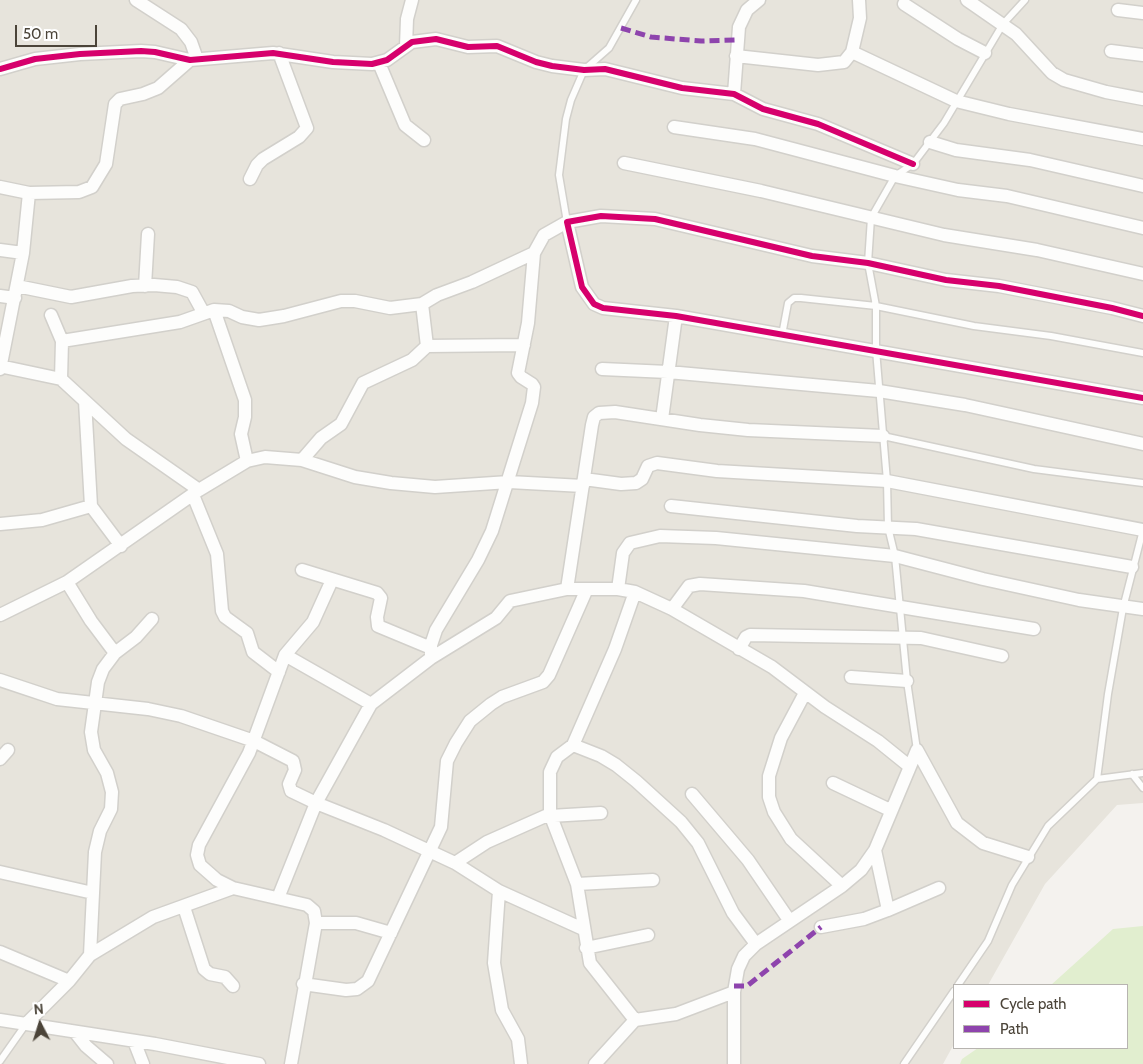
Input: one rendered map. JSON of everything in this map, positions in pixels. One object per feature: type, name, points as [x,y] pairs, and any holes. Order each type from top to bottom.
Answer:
[{"type":"street","points":[[136,0],[181,29],[191,42],[194,60]]},
{"type":"street","points":[[406,46],[407,19],[412,0]]},
{"type":"street","points":[[734,94],[737,38],[742,18],[759,0]]},
{"type":"street","points":[[736,56],[823,65],[844,62],[852,52],[860,18],[859,0]]},
{"type":"street","points":[[967,0],[1016,34],[1052,73],[1064,80],[1106,92],[1143,99]]},
{"type":"street","points":[[904,4],[958,39],[985,53]]},
{"type":"street","points":[[1118,10],[1143,13]]},
{"type":"street","points":[[0,69],[35,59],[97,53],[155,52],[194,60],[239,54],[279,53],[333,62],[379,63],[397,54],[406,46],[427,39],[468,47],[498,46],[536,62],[584,70],[605,69],[682,88],[734,94],[763,109],[818,124],[913,164]]},
{"type":"street","points":[[1111,51],[1143,55]]},
{"type":"street","points":[[852,52],[956,101],[1010,114],[1143,140]]},
{"type":"street","points":[[250,180],[257,165],[263,159],[300,137],[307,128],[279,53]]},
{"type":"street","points":[[0,187],[29,193],[79,192],[92,187],[106,164],[115,104],[120,99],[143,94],[158,88],[194,60]]},
{"type":"street","points":[[379,63],[405,125],[424,140]]},
{"type":"street","points":[[674,127],[755,139],[896,176],[958,190],[1007,196],[1143,228]]},
{"type":"street","points":[[930,142],[956,150],[1030,160],[1143,186]]},
{"type":"street","points":[[624,163],[761,191],[944,235],[1037,250],[1143,274]]},
{"type":"street","points":[[29,193],[23,253],[0,367],[61,379],[126,439],[196,493],[217,554],[222,611],[225,616],[247,633],[253,652],[278,672]]},
{"type":"street","points":[[431,653],[436,630],[492,531],[509,482],[534,393],[532,384],[521,378],[518,373],[528,322],[534,253],[544,235],[567,222],[601,216],[655,219],[812,256],[868,263],[946,280],[999,286],[1112,308],[1143,316]]},
{"type":"street","points":[[567,222],[582,287],[594,304],[603,308],[676,316],[1143,398]]},
{"type":"street","points":[[145,286],[148,234]]},
{"type":"street","points":[[0,250],[23,253]]},
{"type":"street","points":[[62,341],[180,322],[209,311],[229,310],[242,317],[258,320],[284,316],[341,300],[390,308],[422,304],[437,294],[472,282],[534,253]]},
{"type":"street","points":[[0,296],[16,292],[71,296],[145,286],[185,288],[209,311],[245,400],[245,416],[241,434],[247,461]]},
{"type":"street","points":[[422,304],[427,346]]},
{"type":"street","points":[[51,315],[62,341],[61,379]]},
{"type":"street","points":[[662,419],[676,316]]},
{"type":"street","points":[[302,460],[321,438],[341,424],[363,383],[412,360],[427,346],[524,346]]},
{"type":"street","points":[[602,369],[668,372],[879,391],[965,406],[1143,444]]},
{"type":"street","points":[[85,401],[91,506],[121,546]]},
{"type":"street","points":[[566,589],[592,425],[594,417],[599,413],[615,412],[700,425],[784,433],[883,436]]},
{"type":"street","points":[[0,616],[67,582],[196,493],[247,461],[264,457],[302,460],[355,477],[435,487],[509,482],[636,483],[642,479],[648,466],[657,463],[717,470],[887,481],[1142,538]]},
{"type":"street","points":[[0,524],[42,520],[91,506]]},
{"type":"street","points":[[671,506],[857,526],[916,529],[1132,568]]},
{"type":"street","points":[[618,589],[626,546],[638,540],[660,536],[716,538],[895,556],[983,578],[1123,608],[1143,609]]},
{"type":"street","points":[[302,570],[377,593],[382,598],[377,617],[378,626],[431,653]]},
{"type":"street","points":[[291,1064],[303,984],[316,923],[314,911],[307,905],[233,888],[206,872],[200,865],[197,854],[199,845],[254,741],[285,655],[313,622],[332,580]]},
{"type":"street","points":[[67,582],[91,621],[115,653]]},
{"type":"street","points":[[672,609],[689,586],[700,584],[804,591],[1034,629]]},
{"type":"street","points":[[278,898],[316,803],[371,704],[431,653],[496,618],[510,601],[566,589],[618,589],[635,592],[672,609],[772,667],[805,693],[864,732],[909,766]]},
{"type":"street","points":[[303,984],[346,990],[364,986],[368,981],[416,883],[428,850],[441,827],[447,761],[456,743],[470,721],[502,697],[543,682],[553,667],[586,590]]},
{"type":"street","points":[[635,592],[615,649],[573,745],[557,757],[552,765],[550,815],[577,884],[586,948],[595,972],[635,1020]]},
{"type":"street","points":[[90,955],[97,839],[111,808],[112,792],[107,773],[91,742],[94,705],[103,669],[115,653],[136,637],[152,618]]},
{"type":"street","points":[[739,649],[746,637],[750,635],[902,638],[930,639],[1002,656]]},
{"type":"street","points":[[285,655],[371,704]]},
{"type":"street","points":[[851,677],[907,681]]},
{"type":"street","points":[[0,680],[57,699],[94,705],[148,709],[181,716],[254,741],[293,761],[295,770],[289,784],[291,791],[428,850],[455,863],[499,891],[583,929]]},
{"type":"street","points":[[805,693],[781,738],[769,776],[769,797],[774,812],[791,838],[842,886]]},
{"type":"street","points":[[573,745],[616,765],[681,822],[698,843],[733,913],[756,944]]},
{"type":"street","points":[[734,1064],[734,992],[738,970],[744,956],[756,944],[842,886],[861,870],[875,850],[890,810],[917,750]]},
{"type":"street","points":[[917,750],[957,823],[983,843],[1028,857]]},
{"type":"street","points":[[834,783],[890,810]]},
{"type":"street","points":[[692,794],[748,860],[789,920]]},
{"type":"street","points":[[455,863],[487,842],[550,815],[602,813]]},
{"type":"street","points":[[875,850],[888,910]]},
{"type":"street","points":[[0,872],[94,893]]},
{"type":"street","points":[[577,884],[653,880]]},
{"type":"street","points":[[26,1024],[69,981],[90,955],[153,917],[233,888]]},
{"type":"street","points":[[821,927],[858,920],[888,910],[938,888]]},
{"type":"street","points":[[499,891],[494,964],[502,1010],[518,1039],[522,1064]]},
{"type":"street","points":[[184,907],[204,969],[208,973],[225,977],[233,986]]},
{"type":"street","points":[[316,923],[356,923],[390,933]]},
{"type":"street","points":[[586,948],[648,936]]},
{"type":"street","points":[[0,952],[69,981]]},
{"type":"street","points":[[595,1064],[635,1020],[676,1014],[734,992]]},
{"type":"street","points":[[0,1020],[134,1041],[259,1064]]},
{"type":"street","points":[[75,1032],[86,1046],[107,1064]]},
{"type":"street","points":[[134,1041],[143,1064]]},
{"type":"lane","points":[[567,222],[558,175],[571,100],[584,70],[608,48],[636,0]]},
{"type":"lane","points":[[917,750],[902,638],[895,556],[888,527],[887,481],[876,350],[876,306],[868,263],[871,218],[896,176],[913,164],[930,142],[1003,24],[1025,0]]},
{"type":"lane","points":[[782,335],[788,303],[794,298],[876,306],[974,326],[1051,336],[1143,353]]},
{"type":"lane","points":[[883,436],[1034,469],[1143,484]]},
{"type":"lane","points":[[1097,779],[1108,694],[1123,608],[1132,568],[1142,538]]},
{"type":"lane","points":[[959,984],[988,941],[1012,885],[1048,826],[1097,779],[1143,773]]},
{"type":"lane","points":[[1132,774],[1143,788]]},
{"type":"lane","points":[[904,1064],[953,992]]},
{"type":"lane","points":[[0,1061],[26,1024]]},
{"type":"shaded area","points":[[0,0],[1143,0],[1143,803],[1117,805],[1045,884],[989,984],[953,984],[953,1046],[943,1064],[0,1064]]},
{"type":"green space","points":[[1143,926],[1143,1064],[960,1064],[962,1059],[977,1049],[1128,1049],[1128,984],[1052,984],[1113,929]]},
{"type":"marked path","points":[[621,28],[651,37],[701,41],[737,40]]},
{"type":"marked path","points":[[734,986],[747,986],[821,927]]},
{"type":"cycle path","points":[[0,69],[35,59],[80,54],[141,51],[155,52],[190,60],[273,53],[333,62],[372,64],[387,60],[412,42],[436,39],[468,47],[497,46],[536,62],[552,66],[584,70],[605,69],[682,88],[734,94],[763,109],[818,124],[913,164]]},
{"type":"cycle path","points":[[1143,316],[1112,308],[999,286],[946,280],[868,263],[812,256],[655,219],[601,216],[567,222],[582,287],[594,304],[603,308],[676,316],[1143,398]]}]
